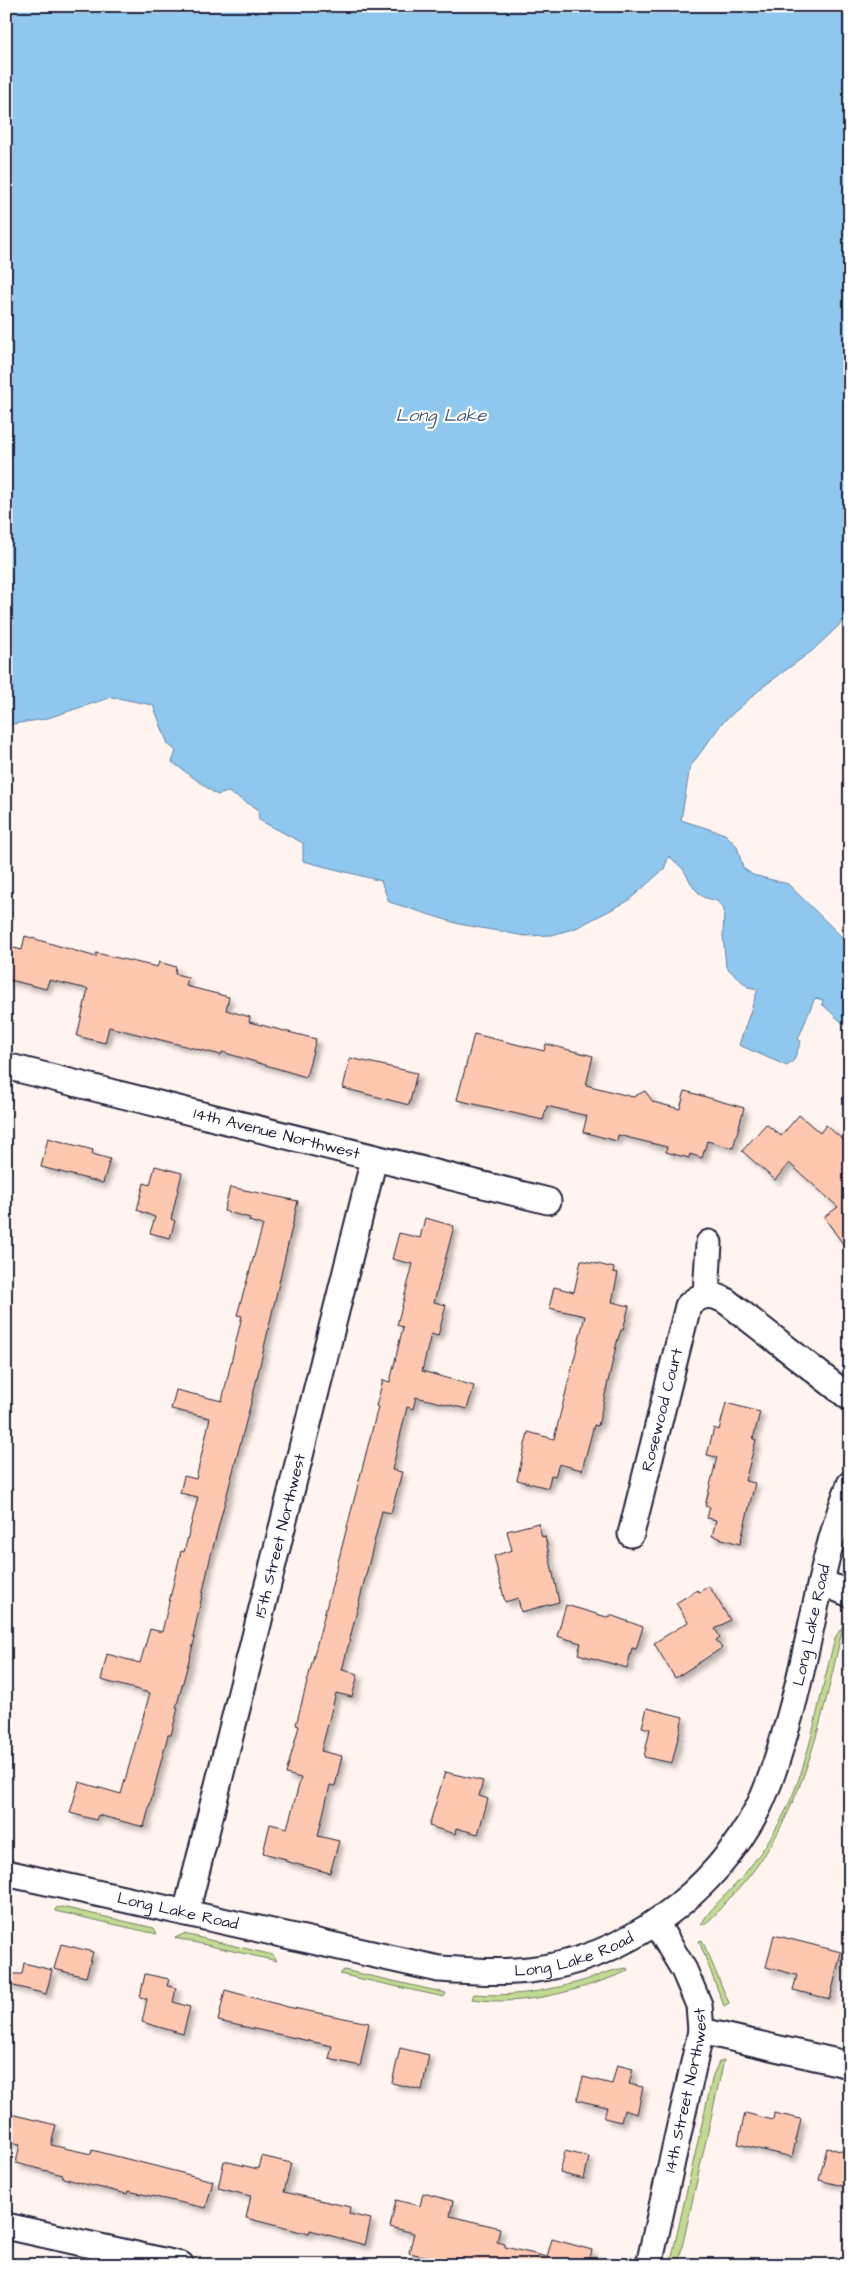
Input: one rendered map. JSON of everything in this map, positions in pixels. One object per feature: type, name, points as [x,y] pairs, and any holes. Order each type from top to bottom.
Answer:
[{"type":"street","name":"14th Avenue Northwest","points":[[6,1066],[548,1201]]},
{"type":"street","name":"15th Street Northwest","points":[[186,1913],[374,1159]]},
{"type":"street","points":[[709,1243],[706,1295],[716,1295],[726,1300],[850,1398]]},
{"type":"street","name":"Rosewood Court","points":[[631,1534],[688,1306],[697,1298],[706,1295]]},
{"type":"street","name":"Long Lake Road","points":[[6,1873],[412,1964],[484,1973],[531,1970],[577,1959],[617,1945],[656,1923],[687,1899],[713,1873],[736,1844],[758,1808],[773,1771],[788,1724],[820,1582],[838,1514],[850,1484]]},
{"type":"street","points":[[820,1582],[850,1594]]},
{"type":"street","name":"14th Street Northwest","points":[[649,2265],[701,2031],[699,2005],[684,1970],[656,1923]]},
{"type":"street","points":[[701,2031],[850,2065]]},
{"type":"street","points":[[6,2226],[181,2265]]},
{"type":"green space","points":[[843,1626],[816,1737],[790,1808],[773,1841],[752,1873],[708,1922],[701,1925],[712,1908],[736,1884],[756,1859],[774,1832],[786,1809],[805,1761],[836,1636]]},
{"type":"green space","points":[[62,1907],[154,1928],[157,1934],[55,1911],[56,1908]]},
{"type":"green space","points":[[184,1934],[273,1955],[277,1961],[175,1938]]},
{"type":"green space","points":[[702,1940],[729,2003],[724,2006],[699,1941]]},
{"type":"green space","points":[[627,1968],[628,1971],[591,1985],[532,1999],[492,2001],[472,1999],[474,1994],[512,1994],[550,1989]]},
{"type":"green space","points":[[344,1970],[446,1993],[444,1997],[339,1974]]},
{"type":"green space","points":[[724,2060],[678,2265],[670,2265],[713,2075],[719,2062]]},
{"type":"water","name":"Long Lake","points":[[6,6],[850,6],[850,615],[812,651],[764,686],[722,723],[690,767],[681,820],[725,834],[737,846],[743,868],[753,875],[788,884],[850,945],[850,1030],[822,1004],[823,1000],[815,998],[798,1039],[801,1041],[794,1060],[787,1066],[739,1045],[758,989],[748,987],[726,967],[723,936],[724,909],[717,901],[703,897],[694,888],[683,869],[669,856],[664,869],[628,901],[576,928],[552,935],[525,936],[459,924],[389,902],[381,881],[303,861],[303,843],[259,820],[258,809],[228,792],[217,795],[172,762],[176,751],[168,744],[153,705],[112,697],[45,719],[6,725]]},
{"type":"building","points":[[25,936],[96,957],[96,953],[157,967],[159,962],[176,967],[175,974],[188,977],[186,986],[229,997],[226,1010],[250,1017],[249,1022],[316,1039],[306,1077],[222,1052],[221,1055],[109,1027],[105,1043],[77,1036],[88,989],[49,980],[46,989],[6,979],[6,946],[22,950]]},
{"type":"building","points":[[474,1034],[544,1051],[546,1044],[593,1056],[586,1085],[633,1097],[645,1091],[653,1102],[680,1109],[685,1091],[744,1108],[733,1148],[707,1141],[702,1158],[690,1154],[689,1158],[666,1152],[667,1147],[618,1135],[617,1141],[583,1132],[587,1116],[547,1106],[543,1120],[457,1100]]},
{"type":"building","points":[[350,1058],[417,1073],[409,1105],[343,1088]]},
{"type":"building","points":[[799,1115],[820,1133],[826,1125],[850,1146],[850,1254],[824,1217],[838,1207],[789,1163],[775,1180],[742,1151],[766,1124],[781,1136]]},
{"type":"building","points":[[48,1138],[93,1150],[92,1154],[110,1159],[103,1183],[41,1167]]},
{"type":"building","points":[[155,1166],[182,1173],[171,1219],[175,1221],[170,1238],[150,1233],[155,1217],[137,1210],[144,1183],[150,1185]]},
{"type":"building","points":[[230,1187],[298,1201],[253,1395],[210,1559],[193,1637],[195,1638],[176,1708],[178,1708],[171,1735],[168,1735],[144,1827],[98,1815],[96,1820],[70,1813],[79,1782],[121,1794],[150,1693],[101,1680],[107,1654],[140,1663],[150,1629],[162,1632],[181,1551],[184,1552],[198,1497],[180,1493],[184,1476],[196,1479],[210,1418],[171,1409],[176,1390],[222,1401],[242,1316],[237,1315],[263,1225],[249,1221],[250,1218],[224,1211]]},
{"type":"building","points":[[425,1218],[454,1226],[434,1302],[446,1305],[438,1336],[431,1334],[422,1371],[474,1386],[467,1409],[416,1397],[413,1409],[407,1407],[392,1470],[402,1472],[391,1513],[382,1511],[342,1670],[358,1674],[352,1697],[336,1693],[321,1751],[342,1756],[335,1786],[330,1785],[318,1836],[339,1841],[330,1873],[263,1853],[270,1824],[287,1828],[301,1778],[286,1774],[299,1726],[296,1725],[378,1407],[376,1406],[383,1380],[390,1382],[403,1327],[397,1325],[413,1264],[392,1259],[399,1233],[420,1238]]},
{"type":"building","points":[[581,1260],[614,1268],[613,1272],[618,1273],[612,1302],[629,1306],[623,1330],[621,1330],[617,1342],[598,1426],[594,1425],[582,1470],[559,1464],[555,1476],[551,1475],[548,1488],[517,1480],[528,1432],[554,1439],[585,1316],[549,1308],[554,1287],[574,1292]]},
{"type":"building","points":[[726,1403],[760,1412],[753,1439],[756,1440],[745,1481],[755,1483],[740,1544],[712,1536],[716,1520],[707,1518],[710,1507],[705,1506],[717,1457],[707,1455],[714,1428],[719,1430]]},
{"type":"building","points":[[538,1523],[542,1537],[545,1536],[559,1602],[521,1612],[518,1598],[505,1602],[494,1556],[512,1550],[507,1531]]},
{"type":"building","points":[[709,1586],[730,1620],[715,1629],[720,1637],[716,1640],[722,1648],[675,1678],[654,1643],[688,1622],[676,1603],[697,1590],[699,1592]]},
{"type":"building","points":[[566,1605],[610,1618],[610,1615],[643,1627],[636,1649],[632,1648],[627,1668],[578,1654],[581,1643],[557,1636]]},
{"type":"building","points":[[647,1708],[683,1717],[672,1763],[644,1757],[650,1729],[642,1727]]},
{"type":"building","points":[[445,1772],[483,1781],[479,1796],[488,1799],[478,1834],[456,1828],[455,1834],[429,1826]]},
{"type":"building","points":[[774,1935],[841,1952],[830,1999],[793,1990],[797,1975],[766,1967]]},
{"type":"building","points":[[61,1944],[93,1952],[86,1977],[54,1969]]},
{"type":"building","points":[[24,1963],[52,1970],[46,1994],[6,1984],[6,1974],[22,1974]]},
{"type":"building","points":[[145,1974],[169,1979],[167,1986],[176,1988],[173,2002],[190,2007],[183,2034],[142,2022],[147,1999],[140,1997]]},
{"type":"building","points":[[225,1990],[288,2007],[369,2023],[360,2066],[329,2059],[332,2046],[218,2021]]},
{"type":"building","points":[[400,2048],[429,2055],[422,2090],[392,2083]]},
{"type":"building","points":[[617,2065],[633,2069],[629,2084],[643,2087],[637,2114],[624,2110],[621,2122],[604,2118],[607,2107],[577,2100],[583,2077],[612,2084]]},
{"type":"building","points":[[6,2113],[56,2125],[51,2145],[91,2154],[92,2150],[213,2181],[206,2208],[128,2191],[127,2194],[63,2178],[63,2175],[16,2163],[20,2144],[6,2141]]},
{"type":"building","points":[[745,2113],[773,2120],[774,2113],[801,2119],[792,2157],[738,2144]]},
{"type":"building","points":[[827,2148],[850,2153],[850,2188],[819,2180]]},
{"type":"building","points":[[565,2151],[589,2157],[584,2179],[560,2173]]},
{"type":"building","points":[[261,2156],[291,2163],[284,2192],[350,2207],[349,2214],[371,2219],[365,2245],[310,2230],[309,2234],[246,2218],[251,2196],[218,2188],[224,2161],[258,2169]]},
{"type":"building","points":[[423,2193],[453,2201],[450,2216],[500,2228],[497,2242],[505,2244],[505,2247],[547,2257],[552,2239],[592,2250],[588,2265],[466,2265],[409,2253],[414,2233],[390,2227],[396,2200],[420,2206]]}]
